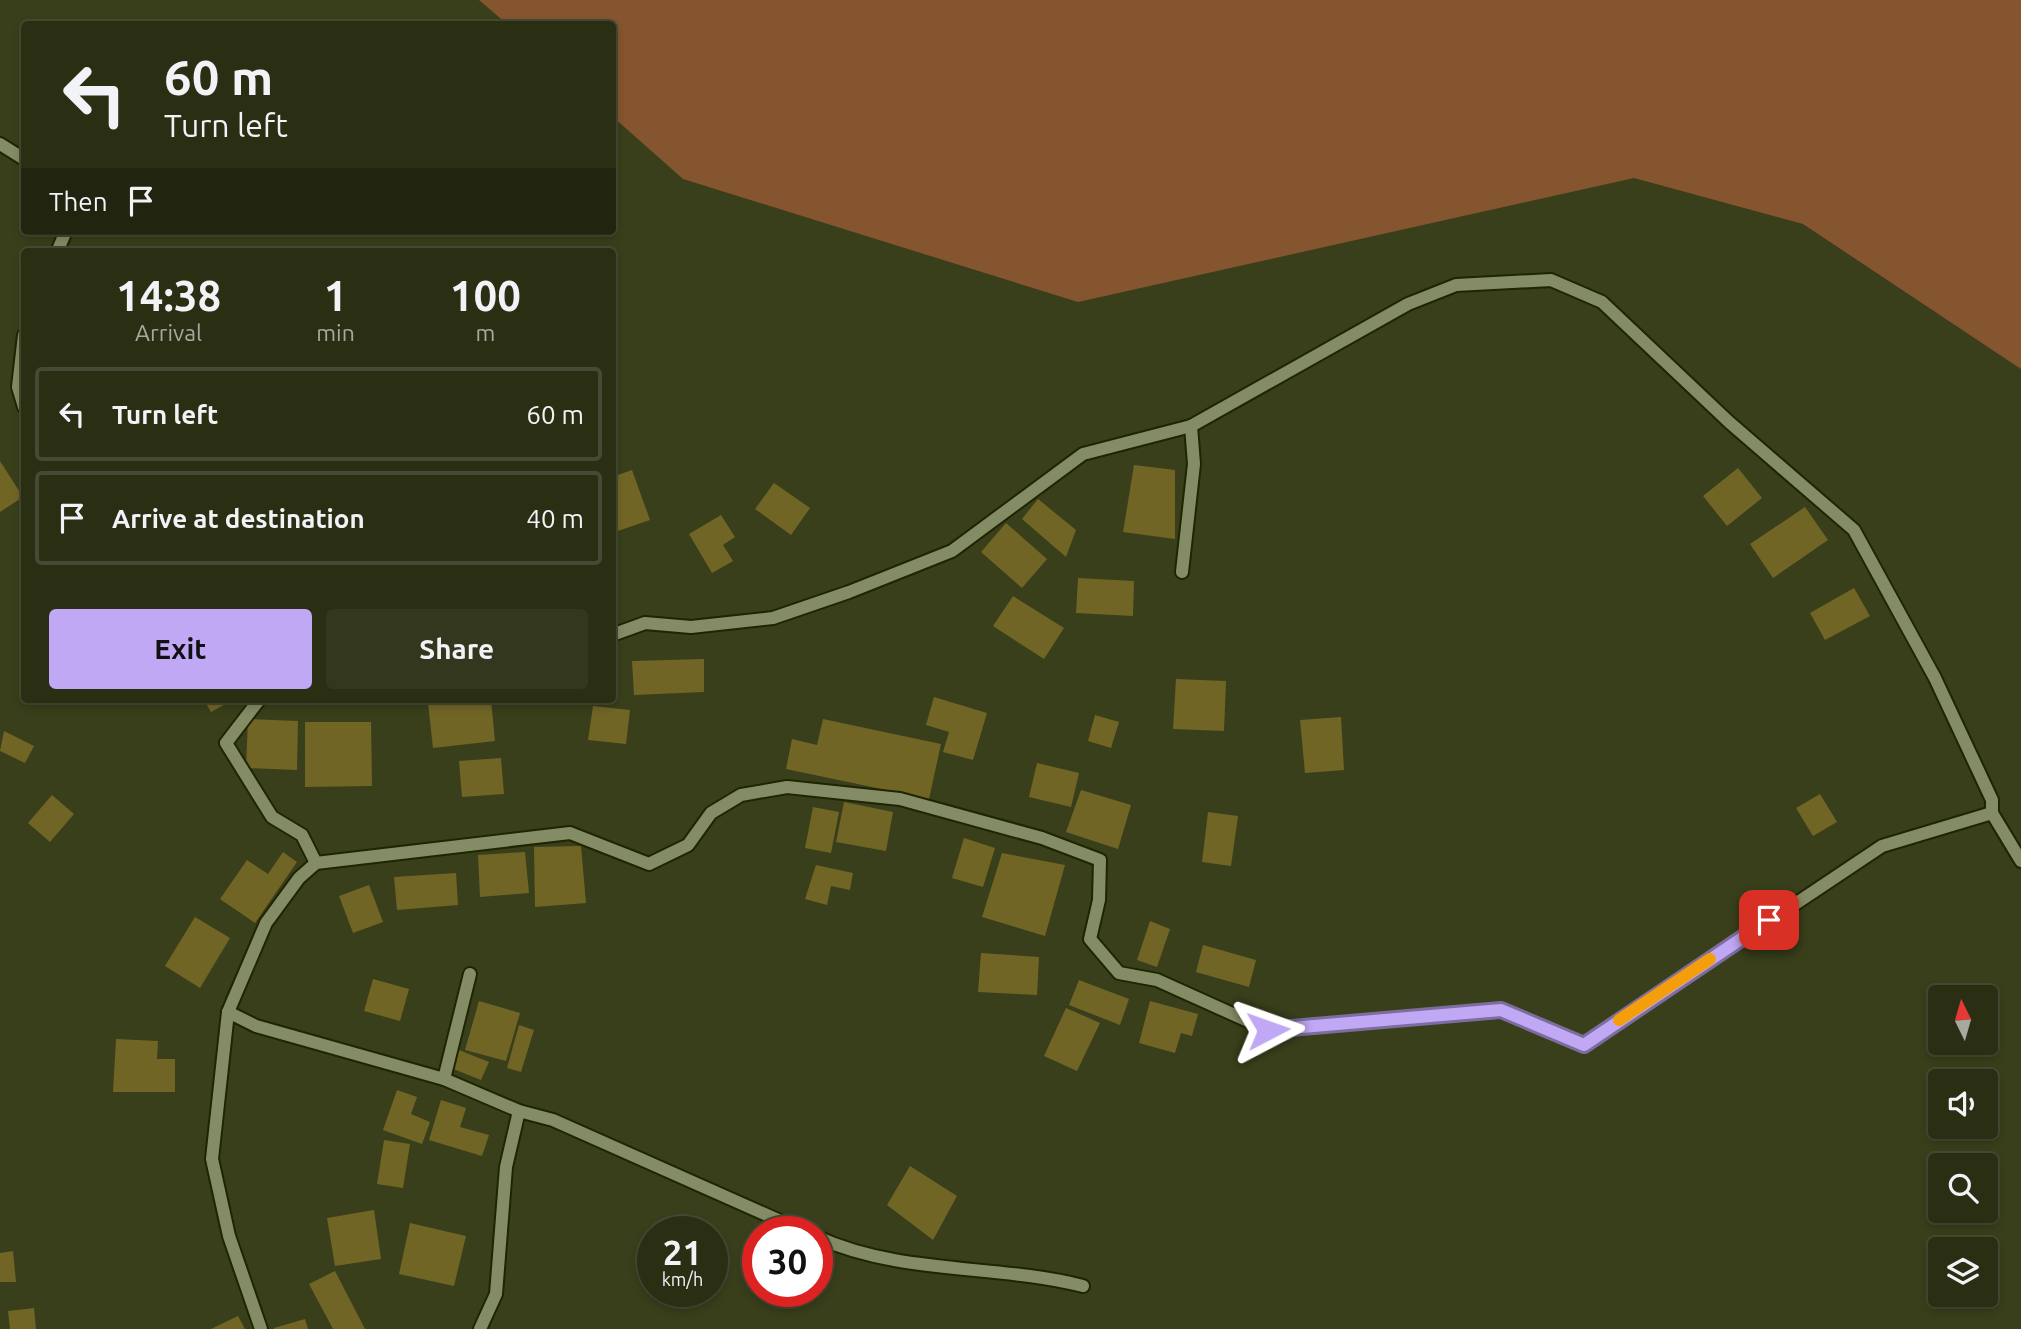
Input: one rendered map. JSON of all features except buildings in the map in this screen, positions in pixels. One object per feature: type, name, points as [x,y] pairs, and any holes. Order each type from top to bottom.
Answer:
[{"type":"street","points":[[0,144],[21,157]]},
{"type":"street","points":[[616,634],[645,623],[691,627],[773,618],[849,592],[952,551],[1083,454],[1191,426],[1408,304],[1456,285],[1551,280],[1602,302],[1729,422],[1854,530],[1935,678],[1992,800],[1992,813],[2021,861]]},
{"type":"street","points":[[21,361],[18,387],[21,397]]},
{"type":"street","points":[[1182,572],[1194,464],[1191,426]]},
{"type":"street","points":[[257,703],[226,743],[272,817],[302,835],[316,863]]},
{"type":"street","points":[[261,1329],[229,1236],[212,1159],[228,1012],[266,923],[299,878],[316,863],[570,833],[649,864],[688,845],[710,813],[741,795],[787,788],[900,799],[1042,838],[1100,860],[1099,900],[1090,939],[1119,973],[1157,981],[1268,1030],[1501,1010],[1584,1045],[1882,846],[1992,813]]},
{"type":"street","points":[[444,1079],[470,974]]},
{"type":"street","points":[[228,1012],[256,1026],[444,1079],[519,1111],[553,1119],[769,1216]]},
{"type":"street","points":[[480,1329],[496,1294],[506,1167],[519,1111]]},
{"type":"street","points":[[833,1241],[916,1264],[1041,1275],[1083,1286]]},
{"type":"shaded area","points":[[479,0],[2021,0],[2021,369],[1803,224],[1634,178],[1078,302],[683,179],[616,120],[616,21],[504,21]]},
{"type":"slow traffic","points":[[1619,1020],[1710,959]]},
{"type":"route","points":[[1268,1030],[1501,1010],[1584,1045],[1769,920]]}]
